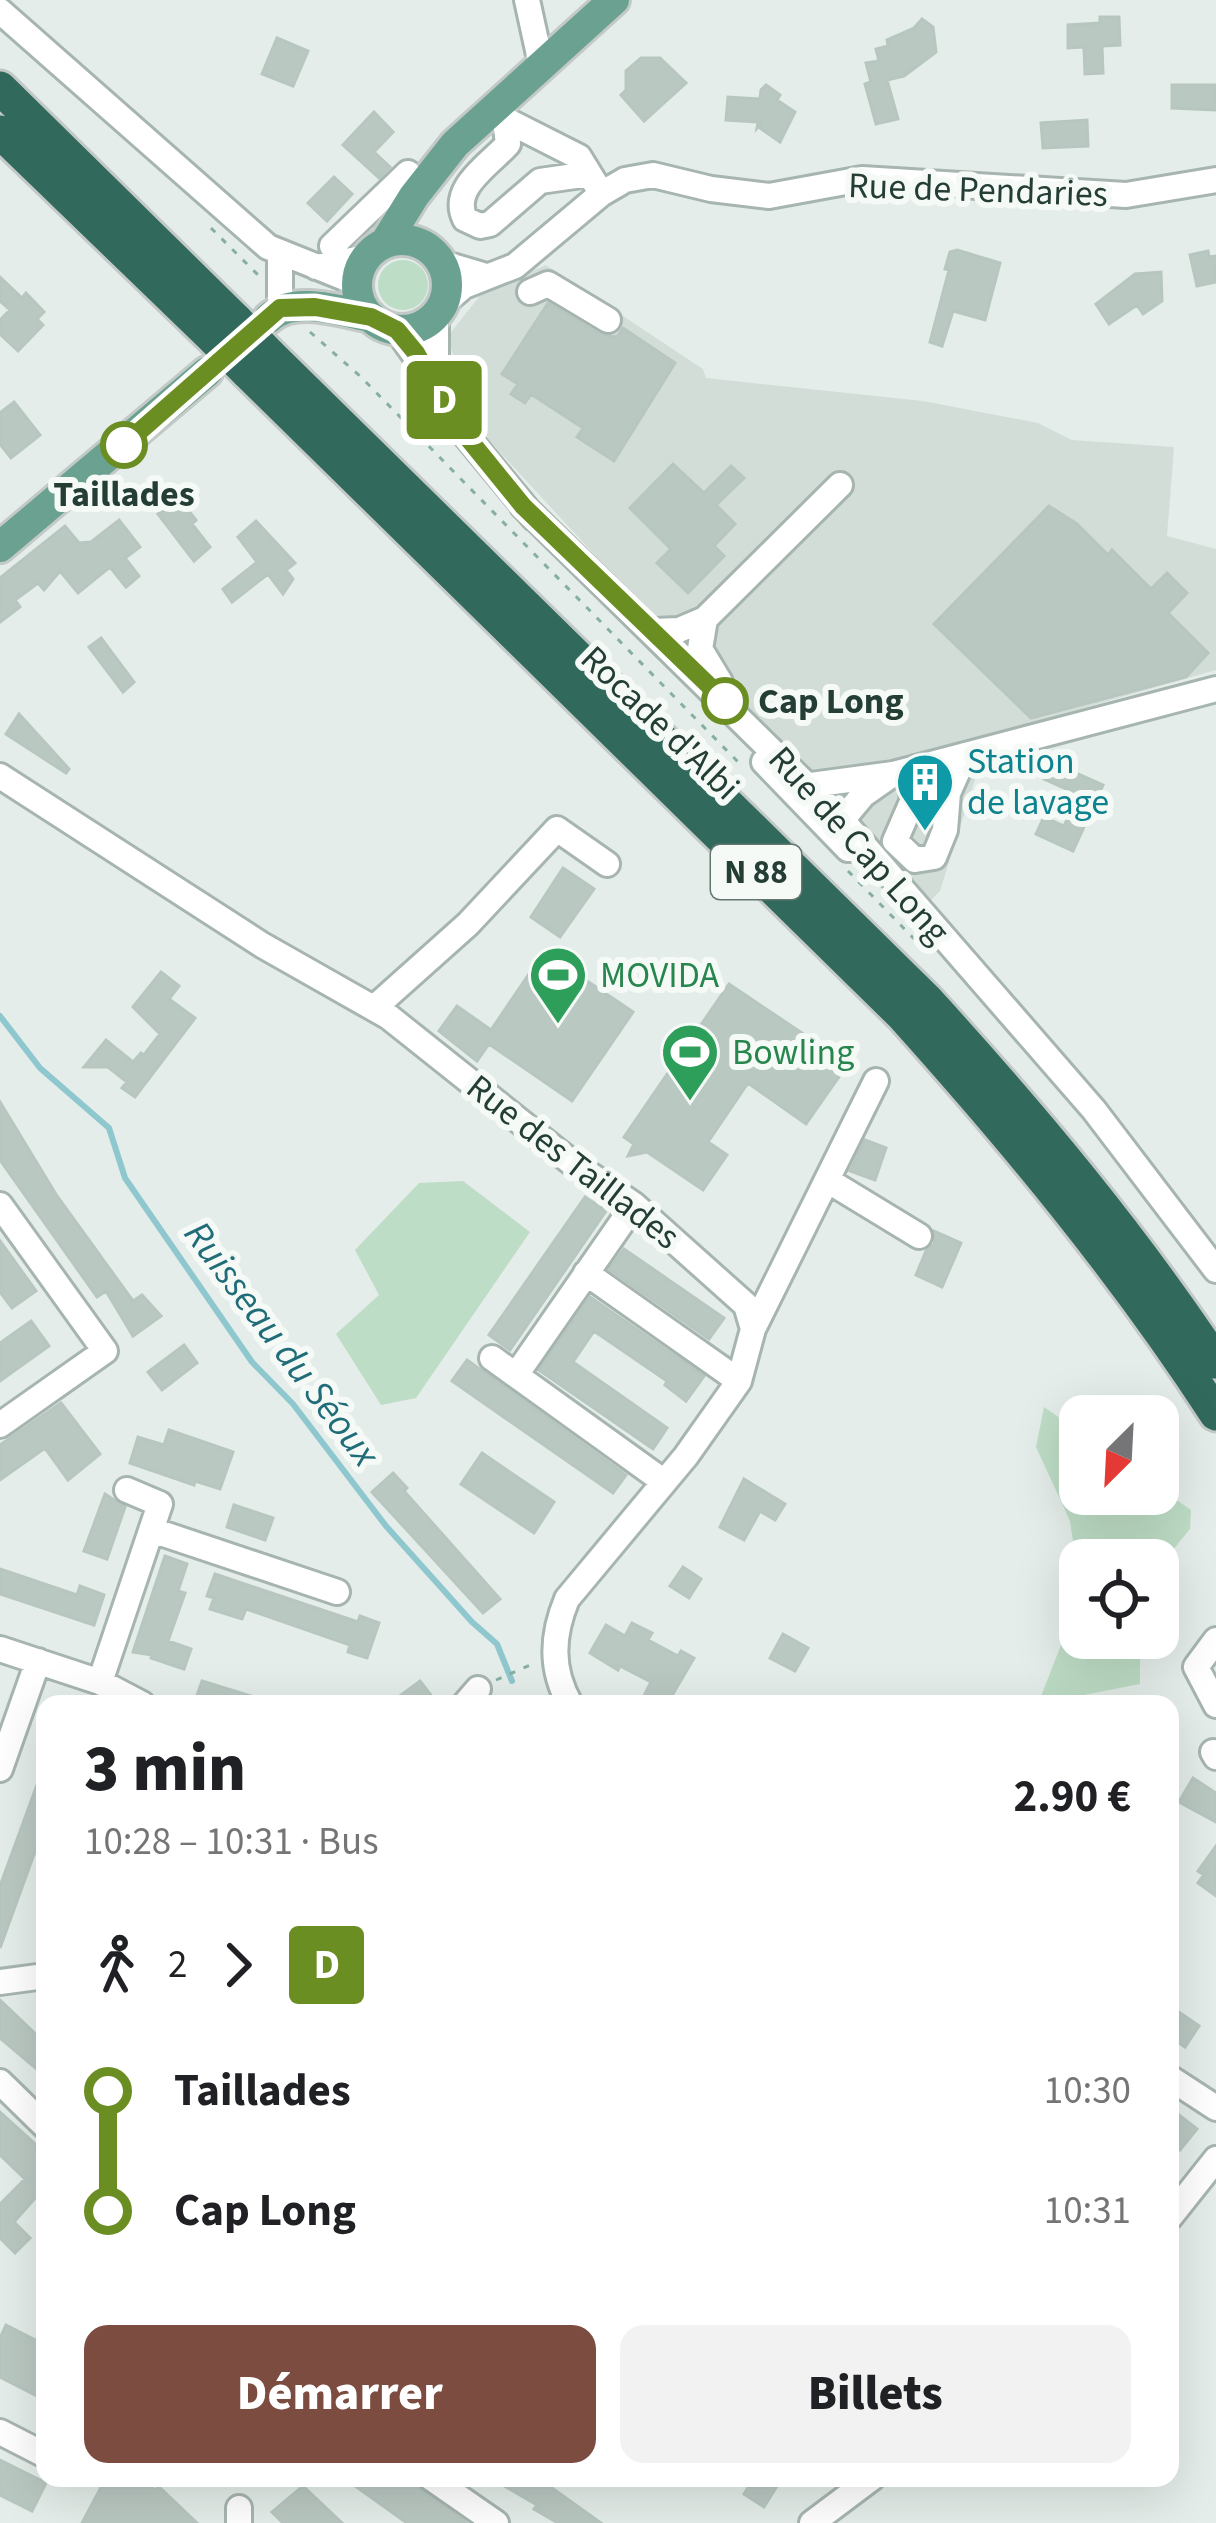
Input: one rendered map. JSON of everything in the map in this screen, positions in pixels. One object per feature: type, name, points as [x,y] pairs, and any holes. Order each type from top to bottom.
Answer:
[{"type":"highway","name":"Rocade d'Albi","points":[[0,88],[247,328],[258,362],[902,1016],[992,1114],[1086,1228],[1216,1414]]},
{"type":"highway","name":"Rocade d'Albi","points":[[0,131],[247,328]]},
{"type":"highway","name":"Rocade d'Albi","points":[[258,362],[926,999],[1108,1210],[1216,1362]]},
{"type":"main road","points":[[373,281],[421,171],[498,116],[541,64],[614,0]]},
{"type":"main road","points":[[373,281],[425,324],[440,308],[448,282],[424,221],[421,171]]},
{"type":"main road","points":[[0,547],[247,328],[315,307],[373,281],[403,240],[421,244],[439,259]]},
{"type":"street","points":[[527,0],[541,64]]},
{"type":"street","points":[[0,11],[280,255],[373,281]]},
{"type":"street","points":[[498,116],[579,157],[595,184]]},
{"type":"street","points":[[498,116],[508,145],[468,184],[460,212],[472,224],[490,224],[540,181],[595,184]]},
{"type":"street","points":[[332,246],[421,171]]},
{"type":"street","name":"Rue de Pendaries","points":[[440,308],[464,286],[515,266],[595,184],[653,175],[770,196],[862,179],[1126,195],[1216,180]]},
{"type":"street","name":"Rue de Cap Long","points":[[355,223],[373,281],[458,426],[523,506],[732,728],[845,858],[986,986]]},
{"type":"street","points":[[247,328],[280,255]]},
{"type":"street","points":[[439,259],[486,276]]},
{"type":"street","points":[[530,292],[548,284],[608,320]]},
{"type":"street","points":[[436,385],[440,308]]},
{"type":"street","points":[[654,632],[705,619],[840,485]]},
{"type":"street","name":"Rue de Cap Long","points":[[523,506],[842,820],[1094,1110],[1216,1270]]},
{"type":"street","points":[[705,619],[700,650],[718,678],[725,701]]},
{"type":"street","points":[[812,794],[1216,689]]},
{"type":"street","points":[[732,728],[812,794],[845,858]]},
{"type":"street","points":[[904,771],[912,802],[895,841],[915,860],[934,857],[945,830],[948,793],[965,755]]},
{"type":"street","points":[[842,820],[863,795],[904,771]]},
{"type":"street","name":"Rue des Taillades","points":[[0,776],[262,945],[374,1008],[571,1162],[634,1205],[746,1305],[752,1329]]},
{"type":"street","points":[[374,1008],[468,924],[557,829],[607,864]]},
{"type":"street","points":[[566,1695],[557,1677],[555,1655],[556,1626],[567,1599],[686,1456],[739,1381],[752,1329],[876,1081]]},
{"type":"street","points":[[827,1180],[919,1235]]},
{"type":"street","points":[[0,1205],[105,1351],[0,1425]]},
{"type":"street","points":[[516,1375],[634,1205]]},
{"type":"street","points":[[586,1273],[739,1381]]},
{"type":"street","points":[[492,1358],[663,1481]]},
{"type":"street","points":[[100,1682],[160,1504],[127,1490]]},
{"type":"street","points":[[152,1529],[337,1592]]},
{"type":"street","points":[[1216,1640],[1196,1667],[1216,1706]]},
{"type":"street","points":[[0,1649],[100,1682],[125,1695]]},
{"type":"street","points":[[0,1769],[38,1661]]},
{"type":"street","points":[[0,1982],[36,1977]]},
{"type":"street","points":[[0,2082],[36,2117]]},
{"type":"street","points":[[1179,2084],[1216,2108]]},
{"type":"street","points":[[1179,2206],[1216,2159]]},
{"type":"street","points":[[0,2432],[36,2450]]},
{"type":"street","points":[[444,2487],[496,2523]]},
{"type":"street","points":[[812,2523],[860,2487]]},
{"type":"path","points":[[203,221],[254,269],[247,328],[285,324],[316,335],[752,776]]},
{"type":"path","points":[[845,858],[932,958]]},
{"type":"path","points":[[481,1690],[512,1672]]},
{"type":"shaded area","points":[[546,265],[703,369],[706,378],[923,401],[1038,423],[1072,440],[1174,447],[1167,536],[1216,549],[1216,670],[989,735],[940,891],[930,901],[618,580],[470,420],[448,336],[482,293]]},
{"type":"green space","points":[[403,260],[421,267],[428,285],[421,303],[403,310],[385,303],[378,285],[385,267]]},
{"type":"green space","points":[[463,1181],[530,1232],[416,1398],[381,1405],[336,1334],[379,1295],[355,1250],[419,1183]]},
{"type":"green space","points":[[1044,1407],[1059,1417],[1059,1497],[1036,1447]]},
{"type":"green space","points":[[1179,1502],[1191,1510],[1190,1529],[1179,1542],[1073,1539],[1067,1515],[1179,1515]]},
{"type":"green space","points":[[1059,1650],[1059,1659],[1140,1659],[1140,1684],[1084,1695],[1042,1695]]},
{"type":"building","points":[[1100,17],[1119,17],[1120,45],[1102,46],[1103,73],[1085,74],[1084,47],[1068,48],[1068,25],[1100,23]]},
{"type":"building","points":[[922,19],[933,27],[936,52],[904,76],[887,80],[898,119],[876,124],[865,84],[871,82],[866,63],[879,61],[876,49],[888,46],[887,40],[914,28]]},
{"type":"building","points":[[277,38],[308,51],[293,86],[262,74]]},
{"type":"building","points":[[641,58],[660,58],[686,83],[644,121],[621,95],[626,90],[626,71]]},
{"type":"building","points":[[766,85],[795,112],[780,142],[760,128],[762,122],[757,128],[758,122],[726,120],[728,97],[760,99]]},
{"type":"building","points":[[1172,85],[1216,85],[1216,110],[1172,108]]},
{"type":"building","points":[[374,112],[393,132],[374,152],[390,167],[379,178],[343,145]]},
{"type":"building","points":[[1087,120],[1088,146],[1043,148],[1041,123]]},
{"type":"building","points":[[334,177],[352,194],[327,221],[308,203]]},
{"type":"building","points":[[1208,251],[1209,257],[1216,256],[1216,282],[1197,286],[1190,255]]},
{"type":"building","points":[[950,252],[1000,263],[985,320],[953,311],[942,346],[930,342],[949,270],[945,269]]},
{"type":"building","points":[[1161,272],[1162,301],[1143,314],[1137,305],[1109,324],[1096,304],[1135,274]]},
{"type":"building","points":[[0,277],[22,298],[26,293],[44,312],[37,319],[43,325],[18,351],[0,334],[0,320],[10,310],[0,301]]},
{"type":"building","points":[[548,303],[601,335],[617,337],[623,328],[675,363],[614,461],[577,437],[583,428],[531,394],[525,403],[511,394],[518,384],[502,374]]},
{"type":"building","points":[[14,402],[40,435],[11,458],[0,444],[0,413]]},
{"type":"building","points":[[673,464],[704,493],[731,466],[744,478],[716,505],[735,524],[714,546],[724,556],[688,593],[657,563],[671,549],[630,508]]},
{"type":"building","points":[[179,498],[210,547],[194,561],[158,514]]},
{"type":"building","points":[[1049,506],[1077,524],[1108,555],[1112,550],[1151,589],[1167,573],[1187,593],[1168,613],[1208,653],[1186,677],[1031,718],[934,624]]},
{"type":"building","points":[[119,520],[140,547],[125,558],[139,576],[126,587],[110,567],[78,593],[60,571],[44,590],[38,583],[15,600],[20,607],[0,622],[0,578],[65,526],[79,543],[91,542]]},
{"type":"building","points":[[256,521],[295,563],[286,570],[293,579],[283,594],[268,574],[232,602],[223,589],[257,562],[238,537]]},
{"type":"building","points":[[101,638],[134,682],[123,692],[89,647]]},
{"type":"building","points":[[19,714],[69,769],[66,773],[6,734]]},
{"type":"building","points":[[1051,762],[1103,785],[1073,851],[1036,834],[1044,817],[1064,826],[1079,795],[1044,779]]},
{"type":"building","points":[[563,868],[594,889],[560,937],[531,917]]},
{"type":"building","name":"MOVIDA","points":[[544,952],[633,1012],[572,1101],[489,1044],[477,1061],[439,1031],[457,1006],[491,1030]]},
{"type":"building","points":[[161,972],[179,986],[169,999],[195,1018],[135,1097],[122,1088],[127,1082],[108,1067],[84,1067],[106,1040],[133,1062],[144,1055],[160,1034],[133,1007]]},
{"type":"building","name":"Bowling","points":[[729,984],[848,1064],[806,1124],[748,1083],[708,1142],[727,1155],[703,1190],[647,1152],[628,1156],[634,1144],[624,1137]]},
{"type":"building","points":[[0,1102],[57,1196],[133,1301],[142,1295],[161,1316],[133,1336],[106,1291],[97,1297],[0,1160]]},
{"type":"building","points":[[865,1140],[886,1148],[875,1180],[850,1171]]},
{"type":"building","points":[[585,1197],[606,1211],[510,1350],[489,1335]]},
{"type":"building","points":[[934,1231],[961,1243],[942,1287],[916,1275],[934,1244]]},
{"type":"building","points":[[0,1241],[36,1291],[12,1308],[0,1292]]},
{"type":"building","points":[[624,1249],[724,1318],[709,1339],[609,1269]]},
{"type":"building","points":[[590,1297],[704,1376],[686,1401],[665,1385],[667,1381],[594,1331],[573,1362],[667,1428],[653,1449],[539,1370]]},
{"type":"building","points":[[31,1321],[49,1346],[0,1381],[0,1343]]},
{"type":"building","points":[[184,1345],[197,1363],[162,1390],[148,1372]]},
{"type":"building","points":[[467,1360],[626,1475],[613,1493],[452,1381]]},
{"type":"building","points":[[61,1403],[100,1454],[68,1480],[45,1448],[0,1480],[0,1445]]},
{"type":"building","points":[[169,1430],[233,1452],[220,1489],[130,1463],[138,1437],[164,1445]]},
{"type":"building","points":[[482,1453],[554,1502],[534,1533],[461,1484]]},
{"type":"building","points":[[393,1473],[500,1599],[483,1613],[372,1492]]},
{"type":"building","points":[[744,1479],[785,1504],[775,1520],[760,1511],[744,1540],[720,1527]]},
{"type":"building","points":[[105,1494],[125,1507],[107,1559],[84,1551]]},
{"type":"building","points":[[234,1505],[273,1518],[265,1540],[227,1527]]},
{"type":"building","points":[[165,1556],[187,1564],[178,1591],[185,1593],[168,1641],[191,1649],[184,1669],[133,1652]]},
{"type":"building","points":[[683,1567],[701,1579],[689,1598],[670,1586]]},
{"type":"building","points":[[0,1569],[77,1595],[80,1586],[104,1595],[94,1625],[0,1594]]},
{"type":"building","points":[[215,1574],[358,1622],[360,1616],[379,1623],[367,1658],[348,1652],[350,1645],[246,1609],[242,1619],[210,1609],[214,1598],[207,1596]]},
{"type":"building","points":[[632,1623],[652,1633],[648,1640],[678,1656],[681,1651],[694,1658],[672,1695],[644,1695],[651,1682],[590,1653],[606,1625],[625,1636]]},
{"type":"building","points":[[783,1634],[808,1648],[795,1671],[770,1658]]},
{"type":"building","points":[[202,1681],[248,1695],[197,1695]]},
{"type":"building","points":[[420,1681],[431,1695],[401,1695]]},
{"type":"building","points":[[1193,1778],[1216,1793],[1216,1822],[1179,1802]]},
{"type":"building","points":[[36,1788],[36,1849],[0,1948],[0,1886]]},
{"type":"building","points":[[1216,1846],[1216,1896],[1198,1883],[1204,1875],[1198,1871]]},
{"type":"building","points":[[0,2000],[36,2034],[36,2068],[0,2038]]},
{"type":"building","points":[[1179,2012],[1199,2026],[1185,2047],[1179,2043]]},
{"type":"building","points":[[0,2112],[36,2145],[36,2197],[14,2222],[30,2238],[15,2253],[0,2238],[0,2204],[25,2179],[0,2155]]},
{"type":"building","points":[[1179,2115],[1197,2129],[1179,2149]]},
{"type":"building","points":[[6,2325],[36,2340],[36,2395],[0,2377],[0,2338]]},
{"type":"building","points":[[0,2460],[36,2478],[36,2487],[44,2487],[32,2511],[0,2495]]},
{"type":"building","points":[[101,2487],[159,2487],[197,2523],[82,2523]]},
{"type":"building","points":[[304,2487],[342,2523],[283,2523],[272,2512]]},
{"type":"building","points":[[357,2487],[417,2487],[467,2523],[407,2523]]},
{"type":"building","points":[[506,2487],[551,2487],[601,2523],[558,2523],[534,2509],[537,2505]]},
{"type":"building","points":[[748,2487],[776,2487],[764,2507],[744,2494]]},
{"type":"waterway","name":"Ruisseau du Séoux","points":[[0,1016],[40,1068],[109,1128],[125,1178],[252,1362],[293,1404],[386,1526],[497,1644],[512,1681]]},
{"type":"bus line","name":"D","points":[[124,445],[280,308],[315,307],[371,317],[397,330],[416,353],[458,426],[523,506],[725,701]]},
{"type":"place","name":"Taillades","points":[[124,445]]},
{"type":"place","name":"Cap Long","points":[[725,701]]},
{"type":"place","name":"Station de lavage","points":[[925,833]]},
{"type":"place","name":"MOVIDA","points":[[558,1026]]},
{"type":"place","name":"Bowling","points":[[690,1103]]}]
